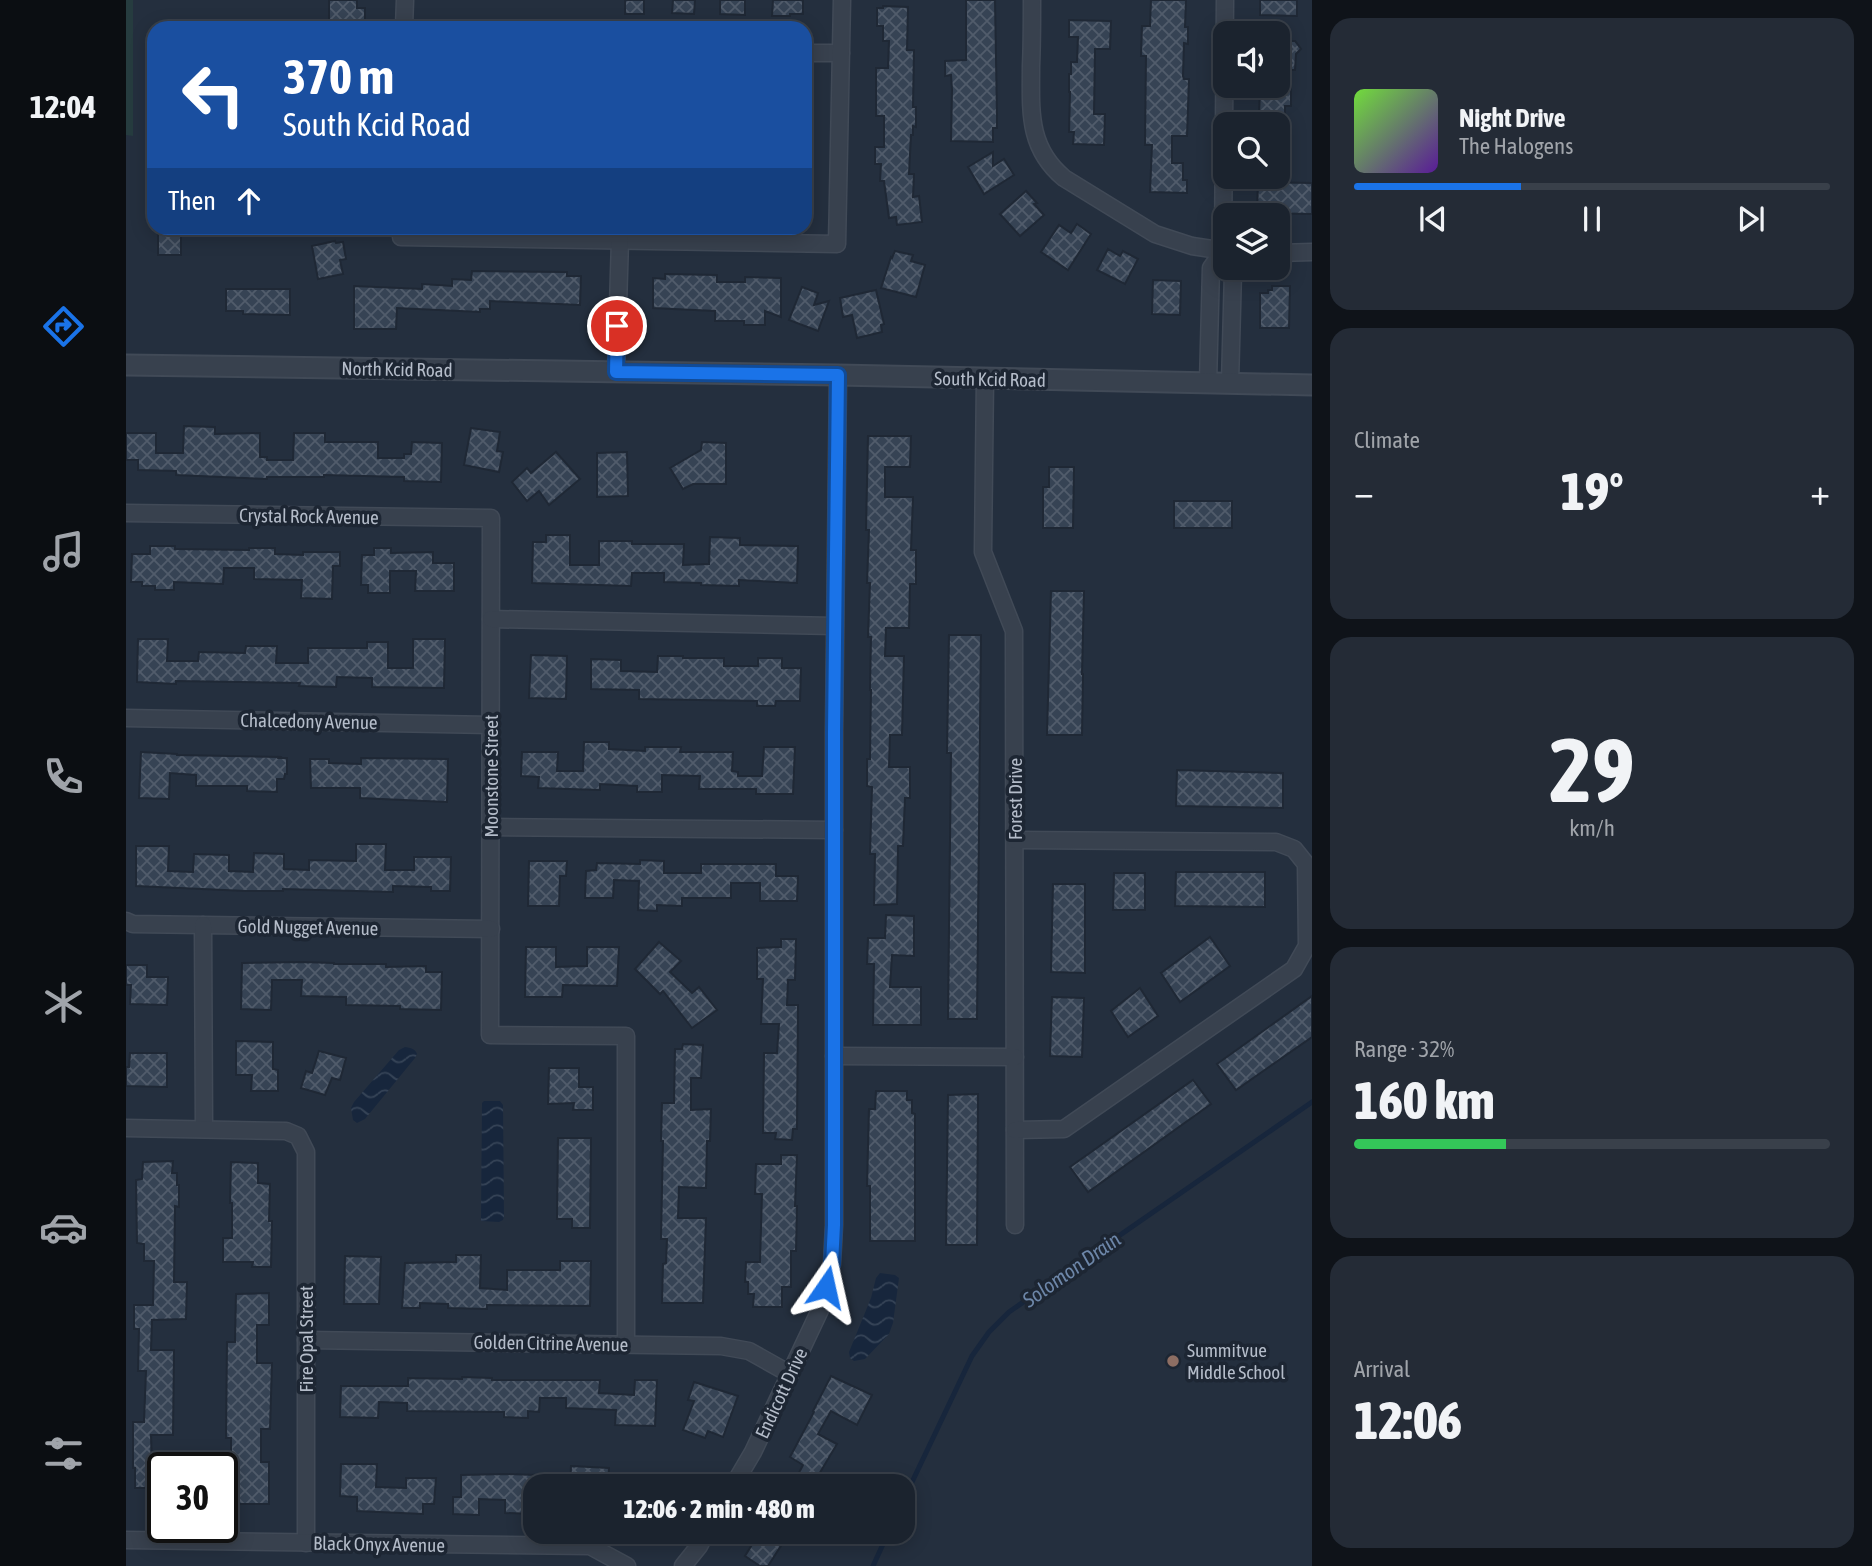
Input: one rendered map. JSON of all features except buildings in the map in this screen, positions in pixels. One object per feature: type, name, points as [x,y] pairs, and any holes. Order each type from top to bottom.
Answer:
[{"type":"street","points":[[404,21],[405,0]]},
{"type":"street","points":[[483,235],[837,244],[842,0]]},
{"type":"street","points":[[1032,0],[1031,116],[1036,138],[1052,168],[1155,234],[1213,250]]},
{"type":"street","points":[[1224,0],[1224,203]]},
{"type":"street","points":[[812,52],[841,53]]},
{"type":"street","points":[[616,372],[620,240]]},
{"type":"street","points":[[1290,253],[1312,252]]},
{"type":"street","points":[[1208,383],[1213,266]]},
{"type":"street","points":[[1230,383],[1233,280]]},
{"type":"street","name":"North Kcid Road","points":[[126,365],[668,373]]},
{"type":"street","name":"South Kcid Road","points":[[668,373],[1312,385]]},
{"type":"street","name":"Endicott Drive","points":[[740,1474],[820,1310],[832,1264],[834,626],[838,375]]},
{"type":"street","name":"Forest Drive","points":[[985,379],[984,552],[1014,631],[1015,1225]]},
{"type":"street","name":"Crystal Rock Avenue","points":[[126,513],[491,518]]},
{"type":"street","name":"Moonstone Street","points":[[491,518],[490,1035],[626,1036],[626,1344]]},
{"type":"street","points":[[491,619],[834,626]]},
{"type":"street","name":"Chalcedony Avenue","points":[[126,718],[491,725]]},
{"type":"street","points":[[491,827],[834,830]]},
{"type":"street","points":[[1015,840],[1276,842],[1294,849],[1306,864],[1307,946],[1294,969],[1064,1129],[1015,1130]]},
{"type":"street","name":"Gold Nugget Avenue","points":[[126,921],[133,924],[491,929]]},
{"type":"street","points":[[126,1128],[204,1129],[203,925]]},
{"type":"street","points":[[834,1056],[1015,1057]]},
{"type":"street","name":"Fire Opal Street","points":[[204,1129],[286,1131],[298,1136],[306,1152],[306,1543]]},
{"type":"street","name":"Golden Citrine Avenue","points":[[306,1340],[721,1346],[749,1351],[790,1374]]},
{"type":"street","name":"Black Onyx Avenue","points":[[126,1540],[590,1546],[627,1566]]},
{"type":"street","points":[[682,1566],[700,1544]]},
{"type":"green space","points":[[126,0],[133,0],[133,136],[126,135]]},
{"type":"water","points":[[405,1047],[415,1051],[415,1058],[365,1119],[357,1123],[353,1120],[351,1108],[354,1102],[399,1050]]},
{"type":"water","points":[[484,1101],[500,1101],[503,1105],[504,1217],[499,1222],[481,1221]]},
{"type":"water","points":[[880,1273],[899,1278],[893,1323],[889,1334],[865,1359],[854,1361],[849,1352]]},
{"type":"waterway","name":"Solomon Drain","points":[[915,1476],[972,1356],[989,1332],[1009,1312],[1312,1102]]},
{"type":"waterway","name":"Solomon Drain","points":[[873,1566],[883,1544]]},
{"type":"place","name":"Summitvue Middle School","points":[[1173,1361]]},
{"type":"route","points":[[617,326],[616,372],[838,375],[834,732],[834,1225],[832,1264],[826,1287]]}]
